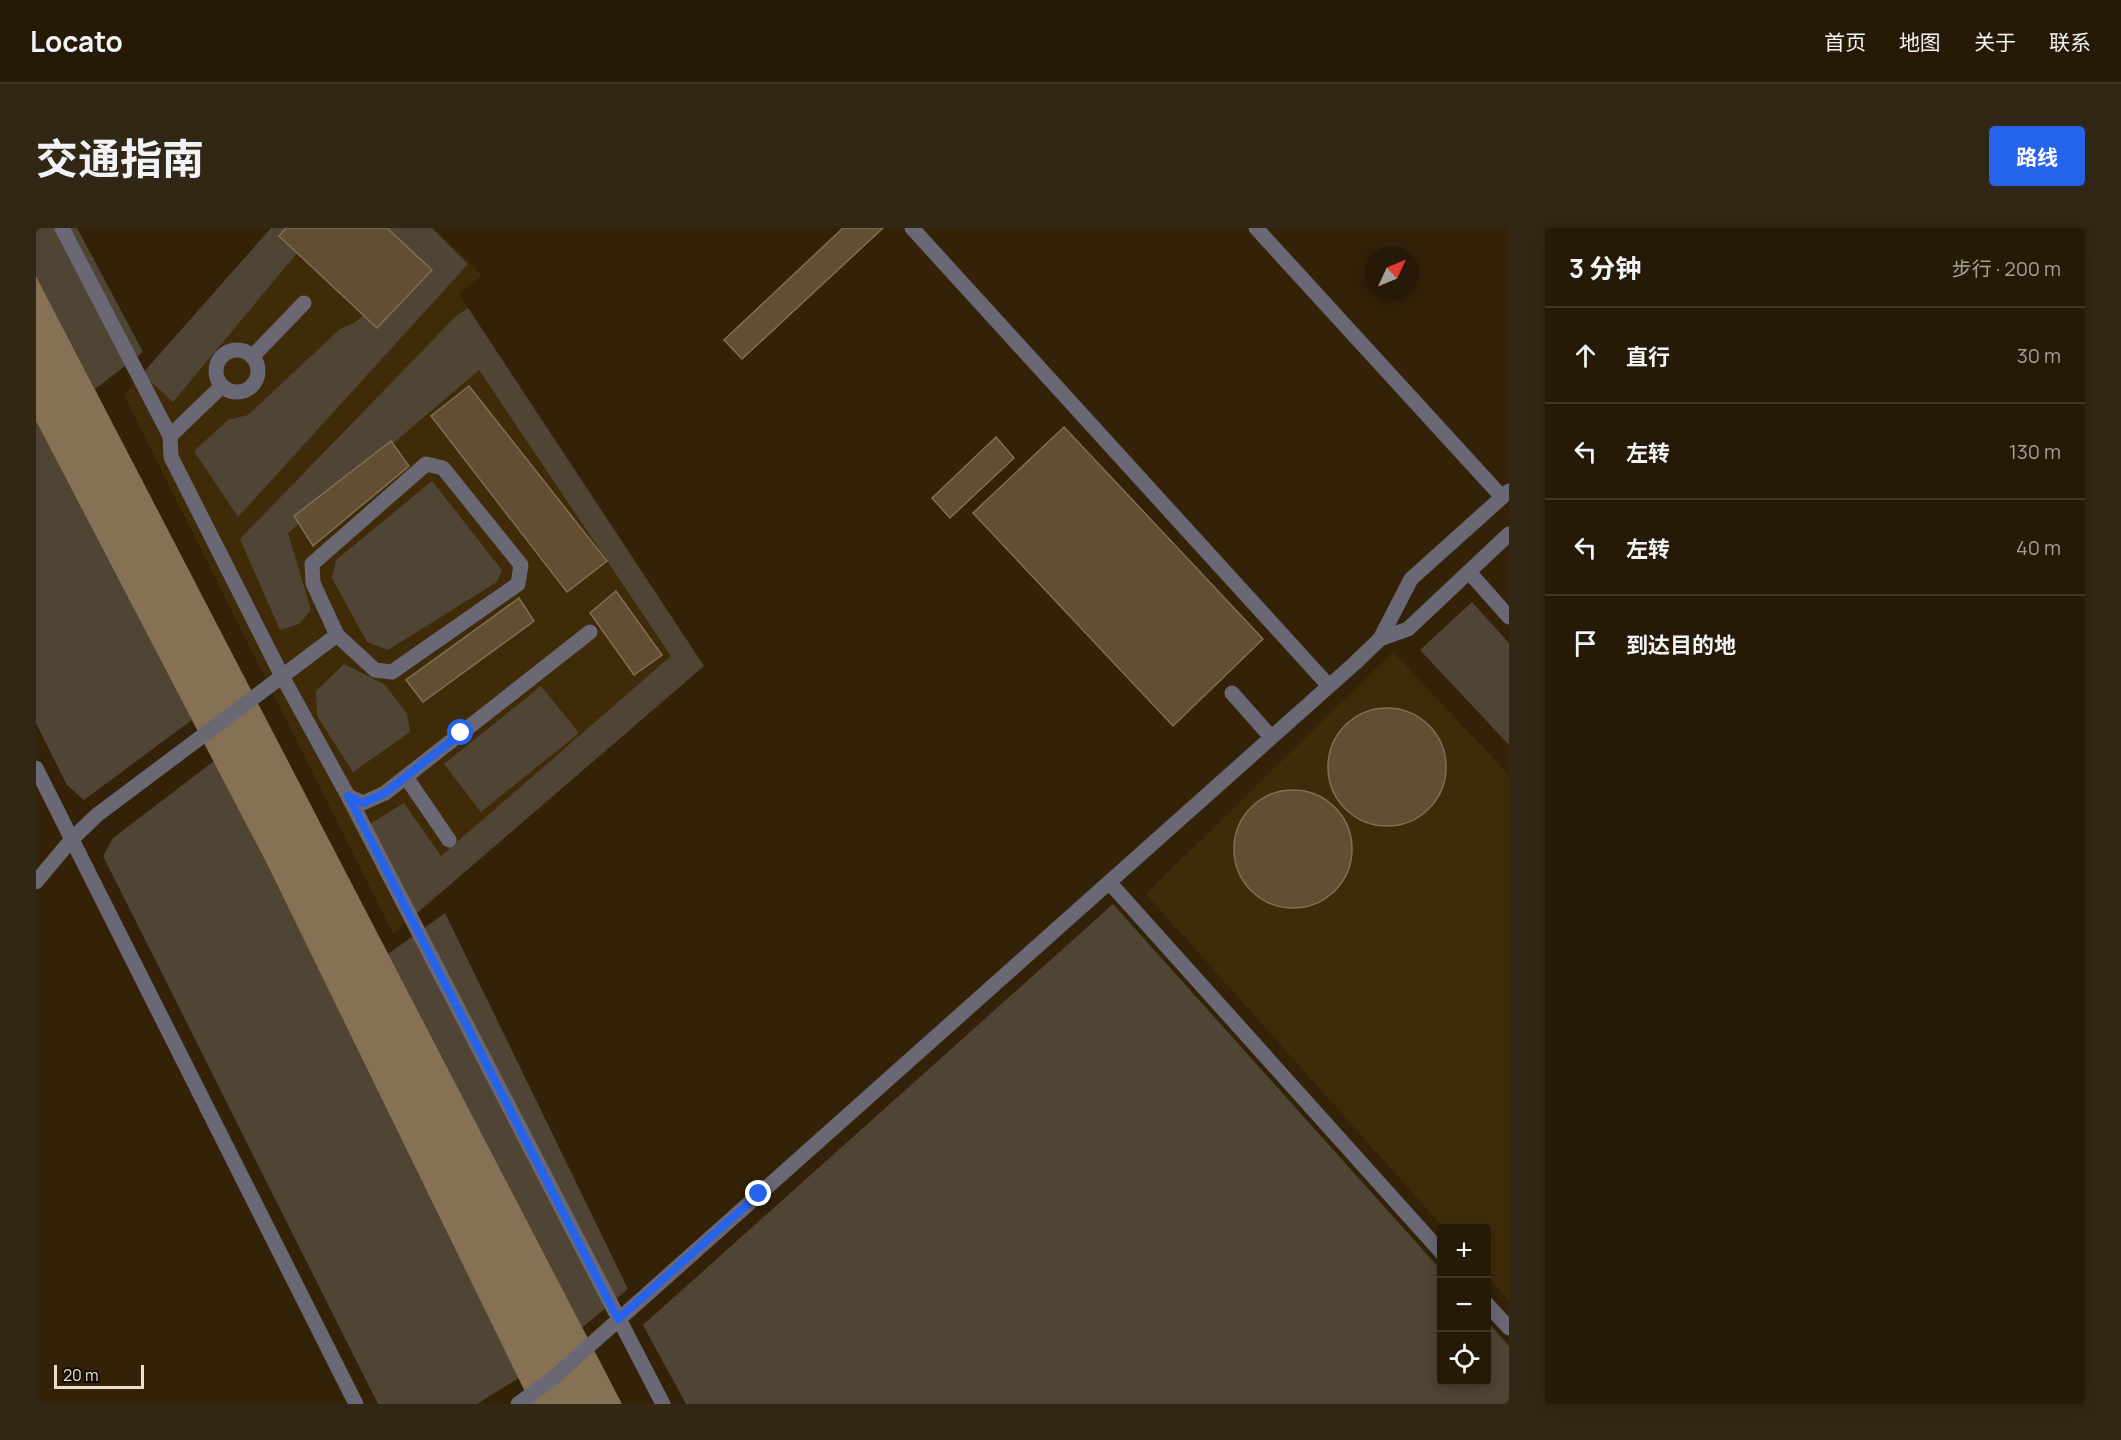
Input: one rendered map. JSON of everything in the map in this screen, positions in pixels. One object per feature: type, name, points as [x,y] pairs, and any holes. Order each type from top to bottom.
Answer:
[{"type":"street","points":[[62,228],[170,436],[171,457],[282,676],[348,796],[663,1404]]},
{"type":"street","points":[[912,228],[1329,686]]},
{"type":"street","points":[[518,1404],[552,1379],[1380,639],[1411,579],[1505,494],[1256,228]]},
{"type":"street","points":[[252,357],[304,303]]},
{"type":"street","points":[[240,350],[252,357],[258,370],[254,384],[249,389],[235,393],[222,386],[216,375],[221,356],[226,352],[240,350]]},
{"type":"street","points":[[170,436],[222,386]]},
{"type":"street","points":[[426,464],[443,468],[521,565],[518,584],[392,672],[375,670],[337,635],[312,583],[312,564],[426,464]]},
{"type":"street","points":[[1380,639],[1408,629],[1509,534]]},
{"type":"street","points":[[1469,572],[1509,617]]},
{"type":"street","points":[[348,796],[363,803],[385,793],[591,632]]},
{"type":"street","points":[[36,882],[72,839],[97,815],[337,635]]},
{"type":"street","points":[[1232,693],[1271,737]]},
{"type":"street","points":[[36,768],[356,1404]]},
{"type":"street","points":[[406,777],[448,840]]},
{"type":"street","points":[[1109,882],[1437,1247]]},
{"type":"street","points":[[1491,1308],[1509,1328]]},
{"type":"shaded area","points":[[36,228],[77,228],[143,352],[95,389],[36,276]]},
{"type":"shaded area","points":[[271,228],[318,228],[173,402],[142,374]]},
{"type":"shaded area","points":[[272,228],[433,228],[482,275],[459,294],[704,666],[393,934],[124,395]]},
{"type":"shaded area","points":[[371,228],[432,228],[468,264],[238,517],[194,451],[228,420],[248,415],[340,329],[354,323],[413,272]]},
{"type":"shaded area","points":[[36,276],[622,1404],[531,1404],[267,864],[36,421]]},
{"type":"shaded area","points":[[468,308],[704,666],[409,920],[363,828],[404,803],[441,856],[671,656],[479,370],[288,533],[311,610],[299,624],[280,630],[240,539],[456,316]]},
{"type":"shaded area","points":[[36,421],[192,720],[84,800],[67,785],[36,723]]},
{"type":"shaded area","points":[[432,481],[502,570],[497,582],[388,650],[367,642],[332,578],[336,560]]},
{"type":"shaded area","points":[[1472,602],[1509,643],[1509,745],[1420,650]]},
{"type":"shaded area","points":[[1393,652],[1509,775],[1509,1301],[1491,1281],[1491,1224],[1440,1224],[1146,894]]},
{"type":"shaded area","points":[[344,664],[384,684],[407,713],[410,732],[353,772],[317,716],[316,691]]},
{"type":"shaded area","points":[[541,686],[579,733],[481,812],[444,764]]},
{"type":"shaded area","points":[[214,761],[267,864],[519,1378],[477,1404],[378,1404],[103,856],[113,838]]},
{"type":"shaded area","points":[[1113,904],[1437,1266],[1437,1386],[1491,1386],[1491,1326],[1509,1346],[1509,1404],[686,1404],[643,1325]]},
{"type":"shaded area","points":[[445,913],[628,1289],[582,1328],[388,954]]},
{"type":"building","points":[[286,228],[387,228],[432,270],[377,328],[279,236]]},
{"type":"building","points":[[843,228],[883,228],[742,359],[724,340]]},
{"type":"building","points":[[469,386],[607,561],[567,592],[431,416]]},
{"type":"building","points":[[1064,427],[1263,639],[1173,726],[973,513]]},
{"type":"building","points":[[996,437],[1014,458],[950,518],[932,498]]},
{"type":"building","points":[[391,441],[409,466],[313,546],[294,516]]},
{"type":"building","points":[[616,591],[662,655],[634,675],[590,613]]},
{"type":"building","points":[[519,598],[534,621],[423,702],[406,680]]},
{"type":"building","points":[[1387,708],[1410,712],[1429,725],[1442,744],[1446,767],[1442,790],[1429,809],[1410,822],[1387,826],[1364,822],[1345,809],[1332,790],[1328,767],[1332,744],[1345,725],[1364,712]]},
{"type":"building","points":[[1293,790],[1316,794],[1335,807],[1348,826],[1352,849],[1348,872],[1335,891],[1316,904],[1293,908],[1270,904],[1251,891],[1238,872],[1234,849],[1238,826],[1251,807],[1270,794]]},
{"type":"route","points":[[461,733],[385,793],[363,803],[348,796],[618,1319],[759,1194]]}]
